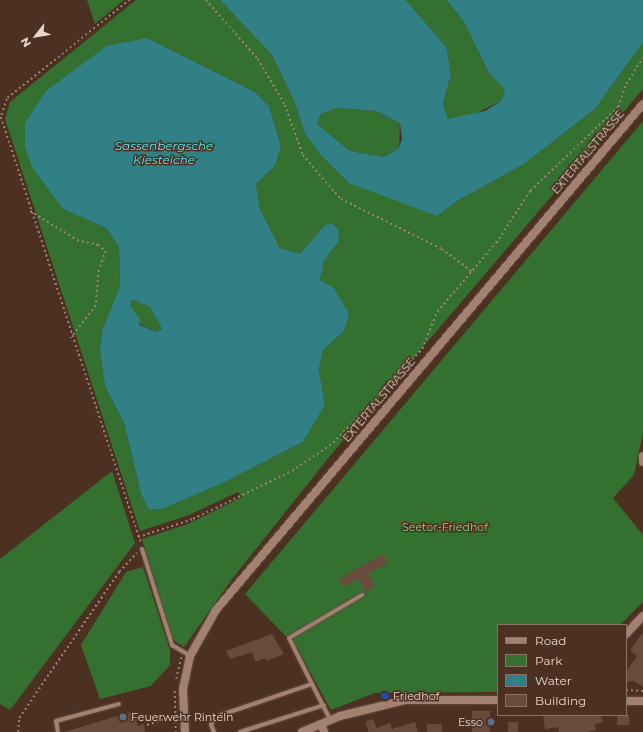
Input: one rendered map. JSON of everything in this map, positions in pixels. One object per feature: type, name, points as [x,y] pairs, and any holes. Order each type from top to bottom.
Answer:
[{"type":"street","name":"EXTERTALSTRASSE","points":[[186,731],[183,689],[190,656],[216,610],[643,104]]},
{"type":"street","points":[[643,456],[643,462]]},
{"type":"street","points":[[627,633],[643,616]]},
{"type":"street","points":[[302,732],[330,719],[405,700],[497,700]]},
{"type":"street","points":[[627,701],[643,701]]},
{"type":"street","points":[[321,724],[324,732]]},
{"type":"lane","points":[[142,549],[172,645],[190,656]]},
{"type":"lane","points":[[330,719],[289,638],[362,595]]},
{"type":"lane","points":[[214,732],[211,724],[215,717],[312,684]]},
{"type":"lane","points":[[58,732],[56,721],[119,704]]},
{"type":"lane","points":[[240,732],[324,705]]},
{"type":"path","points":[[18,732],[19,718],[119,572],[142,549],[71,338],[4,130],[2,107],[130,0]]},
{"type":"path","points":[[206,0],[258,59],[285,104],[303,155],[336,194],[442,249],[473,272]]},
{"type":"path","points":[[138,536],[193,519],[292,471],[333,443],[422,349],[437,312],[473,272],[530,191],[618,107],[626,84],[643,58]]},
{"type":"path","points":[[30,211],[77,240],[98,244],[106,251],[99,270],[96,306],[71,338]]},
{"type":"path","points":[[627,690],[643,691]]},
{"type":"path","points":[[147,725],[175,716]]},
{"type":"green space","points":[[87,0],[124,0],[95,24]]},
{"type":"green space","points":[[136,0],[220,0],[272,55],[294,101],[305,134],[437,216],[459,200],[524,164],[595,109],[643,42],[643,89],[330,456],[232,579],[184,647],[172,639],[142,539],[188,524],[242,497],[238,492],[189,515],[140,531],[5,119],[10,102]],"holes":[[[147,38],[255,92],[269,106],[281,146],[275,166],[256,184],[260,209],[280,248],[300,254],[323,227],[339,241],[324,261],[320,280],[334,288],[344,331],[323,350],[319,369],[325,405],[303,442],[223,483],[162,509],[149,510],[141,494],[124,423],[105,386],[100,351],[102,331],[120,286],[119,247],[106,228],[63,209]]]},
{"type":"green space","points":[[406,0],[447,0],[464,22],[489,73],[505,90],[501,101],[467,118],[448,119],[443,103],[451,75],[447,48]]},
{"type":"green space","points":[[337,108],[376,111],[400,123],[399,148],[384,157],[350,151],[317,124],[321,114]]},
{"type":"green space","name":"Seetor-Friedhof","points":[[643,121],[643,433],[634,475],[613,498],[643,535],[643,602],[621,624],[497,624],[497,692],[375,693],[331,710],[297,648],[245,594]]},
{"type":"green space","points":[[134,300],[150,307],[162,329],[156,332],[139,324],[131,307],[130,302]]},
{"type":"green space","points":[[112,471],[135,543],[10,710],[0,704],[0,559]]},
{"type":"green space","points":[[143,567],[170,650],[170,665],[151,686],[100,699],[81,645],[126,572]]},
{"type":"water","points":[[220,0],[406,0],[447,48],[451,75],[443,103],[448,119],[485,111],[501,101],[505,90],[489,73],[464,22],[447,0],[643,0],[643,42],[595,109],[524,164],[459,200],[437,216],[349,183],[322,156],[305,134],[294,101],[272,55]],"holes":[[[337,108],[376,111],[400,123],[402,139],[399,148],[384,157],[350,151],[317,124],[321,114]]]},
{"type":"water","name":"Sassenbergsche Kiesteiche","points":[[147,38],[255,92],[269,106],[281,146],[275,166],[256,184],[260,209],[280,248],[300,254],[323,227],[331,223],[338,229],[339,241],[324,261],[320,280],[334,288],[349,314],[344,331],[323,350],[319,369],[325,405],[303,442],[223,483],[162,509],[149,510],[141,494],[124,423],[105,386],[100,351],[102,331],[120,286],[119,247],[106,228],[63,209],[32,167],[25,146],[25,123],[46,91],[107,46]],"holes":[[[134,300],[150,307],[162,329],[156,332],[139,325],[140,319],[131,307],[130,302]]]},
{"type":"building","points":[[383,554],[388,563],[368,574],[375,586],[366,592],[358,579],[344,587],[339,579]]},
{"type":"building","points":[[643,632],[643,687],[634,681],[627,682],[627,670],[637,656],[630,650]]},
{"type":"building","points":[[272,634],[284,654],[267,661],[265,658],[255,662],[252,652],[230,659],[226,651]]},
{"type":"building","name":"Feuerwehr Rinteln","points":[[134,711],[138,726],[144,724],[145,732],[64,732]]},
{"type":"building","points":[[472,711],[490,711],[490,732],[472,732]]},
{"type":"building","points":[[629,715],[629,725],[617,725],[617,716]]},
{"type":"building","points":[[543,716],[601,716],[603,722],[595,724],[596,730],[587,732],[559,732],[558,727],[545,729]]},
{"type":"building","points":[[373,719],[377,728],[390,723],[392,729],[415,722],[418,732],[369,732],[365,722]]},
{"type":"building","points":[[508,722],[518,722],[518,732],[508,732]]},
{"type":"building","points":[[427,724],[442,724],[442,732],[427,732]]},
{"type":"place","name":"Friedhof","points":[[385,696]]},
{"type":"place","name":"Feuerwehr Rinteln","points":[[123,717]]},
{"type":"place","name":"Esso","points":[[491,722]]}]
